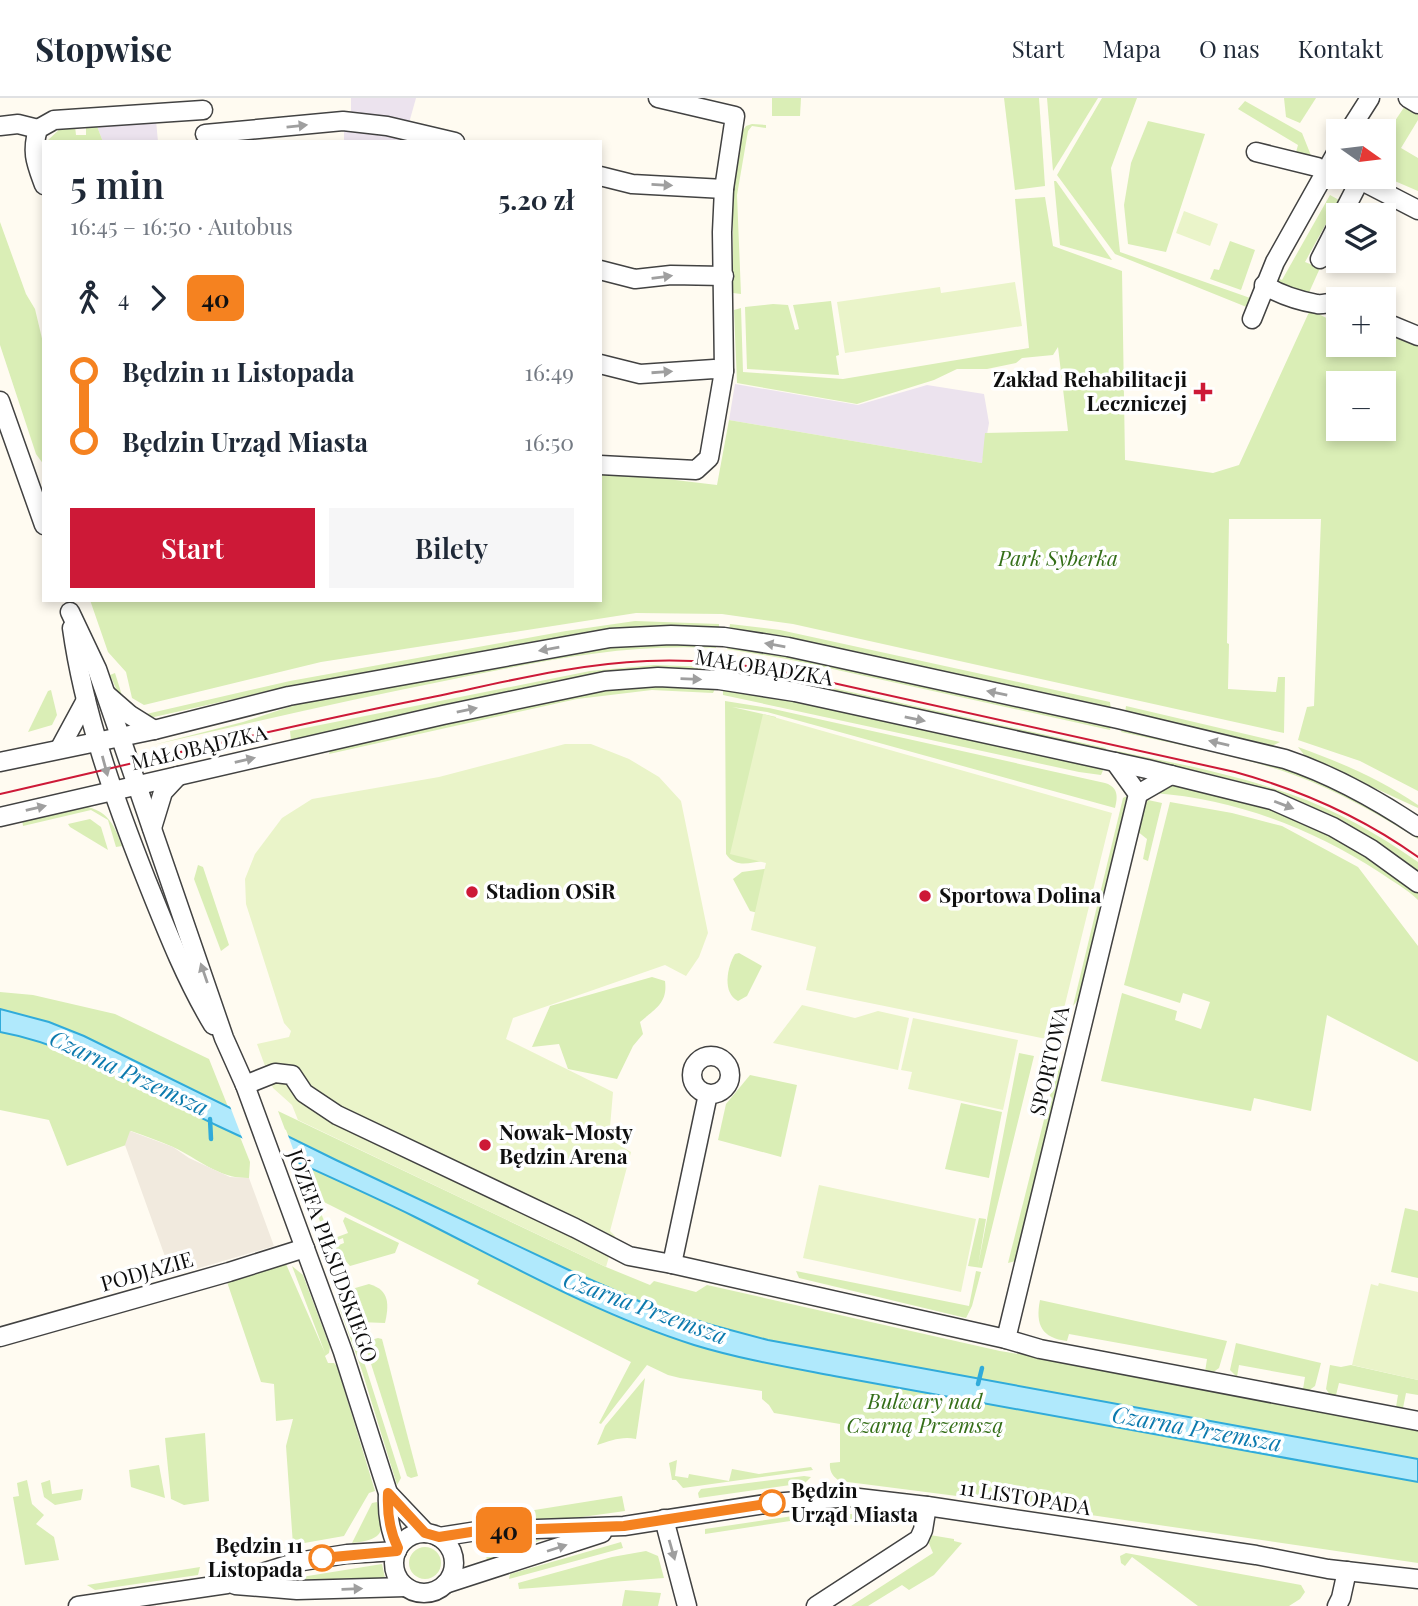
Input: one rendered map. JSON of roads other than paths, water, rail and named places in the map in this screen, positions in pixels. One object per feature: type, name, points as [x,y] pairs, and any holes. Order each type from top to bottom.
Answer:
[{"type":"street","points":[[602,465],[696,470],[709,458],[724,371],[722,232],[724,189],[735,116],[658,98]]},
{"type":"street","points":[[1357,119],[1370,98]]},
{"type":"street","points":[[1408,98],[1418,104]]},
{"type":"street","points":[[0,126],[18,124],[38,129],[60,120],[202,104],[205,138],[343,121],[387,126],[446,140]]},
{"type":"street","points":[[38,129],[33,157],[42,180]]},
{"type":"street","points":[[1256,152],[1317,167],[1326,164]]},
{"type":"street","points":[[1252,319],[1264,285],[1326,174]]},
{"type":"street","points":[[602,176],[632,184],[724,189]]},
{"type":"street","points":[[1377,189],[1418,210]]},
{"type":"street","points":[[1320,259],[1326,247]]},
{"type":"street","points":[[602,271],[635,279],[671,275],[724,276]]},
{"type":"street","points":[[1264,285],[1309,302],[1326,304]]},
{"type":"street","points":[[1396,327],[1418,336]]},
{"type":"street","points":[[602,364],[640,374],[714,369],[724,371]]},
{"type":"street","points":[[0,401],[5,432],[37,483],[42,513]]},
{"type":"street","name":"JÓZEFA PIŁSUDSKIEGO","points":[[69,606],[107,695],[225,1038],[283,1187],[359,1399],[388,1493],[387,1515],[397,1550]]},
{"type":"street","name":"JÓZEFA PIŁSUDSKIEGO","points":[[69,606],[79,672],[123,823],[181,966],[214,1026],[225,1038]]},
{"type":"street","name":"MAŁOBĄDZKA","points":[[0,762],[154,730],[289,696],[610,638],[660,635],[724,637],[788,647],[1118,719],[1286,759],[1312,768],[1375,799],[1418,827]]},
{"type":"street","name":"MAŁOBĄDZKA","points":[[0,817],[527,697],[605,681],[658,677],[757,685],[1115,762],[1272,800],[1303,812],[1371,849],[1418,883]]},
{"type":"street","points":[[107,695],[130,716],[154,730]]},
{"type":"street","points":[[60,748],[86,700]]},
{"type":"street","points":[[1115,762],[1138,794],[1171,775]]},
{"type":"street","points":[[152,828],[163,792],[179,776]]},
{"type":"street","name":"SPORTOWA","points":[[1006,1339],[1138,794]]},
{"type":"street","points":[[72,800],[101,807],[123,823]]},
{"type":"street","points":[[245,1085],[275,1073],[292,1075],[304,1093],[337,1115],[629,1256],[1058,1352],[1418,1421]]},
{"type":"street","points":[[672,1264],[708,1094]]},
{"type":"street","name":"PODJAZIE","points":[[0,1337],[305,1248]]},
{"type":"street","name":"JÓZEFA PIŁSUDSKIEGO","points":[[388,1493],[432,1535]]},
{"type":"street","name":"11 LISTOPADA","points":[[624,1526],[772,1503],[861,1498],[1256,1555],[1296,1564],[1418,1579]]},
{"type":"street","points":[[816,1606],[919,1539],[927,1506]]},
{"type":"street","points":[[664,1519],[687,1606]]},
{"type":"street","points":[[406,1587],[398,1577],[394,1564],[397,1550],[414,1534],[624,1526]]},
{"type":"street","points":[[227,1584],[297,1590],[406,1587],[437,1593],[624,1526]]},
{"type":"street","points":[[432,1535],[447,1544],[454,1564],[451,1575],[437,1593]]},
{"type":"street","points":[[78,1606],[227,1584],[297,1562],[397,1550]]},
{"type":"street","points":[[1337,1606],[1347,1571]]},
{"type":"water","name":"Czarna Przemsza","points":[[0,1009],[49,1022],[84,1036],[336,1160],[641,1302],[768,1340],[1418,1459],[1418,1482],[834,1376],[746,1359],[694,1345],[587,1303],[415,1217],[218,1126],[85,1059],[29,1039],[0,1032]]},
{"type":"waterway","name":"Czarna Przemsza","points":[[210,1119],[211,1139]]},
{"type":"waterway","points":[[978,1384],[982,1368]]},
{"type":"tram line","points":[[0,794],[313,722],[532,676],[618,663],[697,661],[779,671],[1235,772],[1284,787],[1330,806],[1375,829],[1418,857]]},
{"type":"place","name":"Zakład Rehabilitacji Leczniczej","points":[[1203,392]]},
{"type":"place","name":"Stadion OSiR","points":[[472,892]]},
{"type":"place","name":"Sportowa Dolina","points":[[925,896]]},
{"type":"place","name":"Nowak-Mosty Będzin Arena","points":[[485,1145]]},
{"type":"place","name":"Będzin Urząd Miasta","points":[[772,1503]]},
{"type":"place","name":"Będzin 11 Listopada","points":[[322,1558]]},
{"type":"park label","name":"Park Syberka","points":[[1058,559]]},
{"type":"park label","name":"Bulwary nad Czarną Przemszą","points":[[925,1414]]}]
